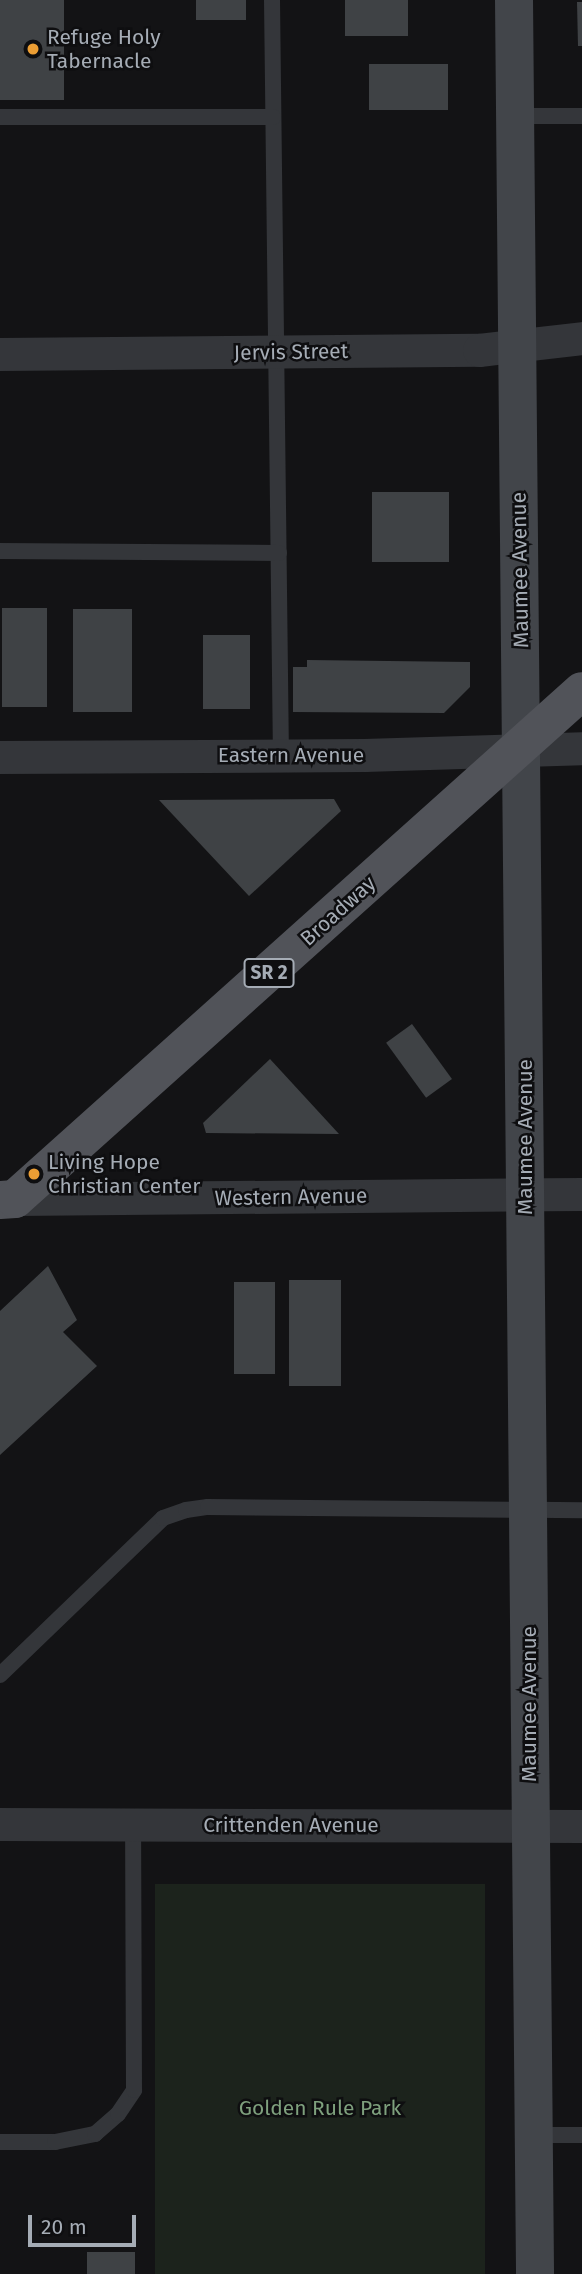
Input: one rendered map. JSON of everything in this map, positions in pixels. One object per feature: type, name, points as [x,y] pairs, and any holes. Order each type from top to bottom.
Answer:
[{"type":"main road","name":"Broadway","points":[[5,1204],[522,748],[582,691]]},
{"type":"street","name":"Maumee Avenue","points":[[514,0],[536,2274]]},
{"type":"street","name":"Jervis Street","points":[[0,354],[479,350],[517,343],[582,338]]},
{"type":"street","name":"Eastern Avenue","points":[[0,757],[364,755],[582,748]]},
{"type":"street","name":"Western Avenue","points":[[5,1204],[582,1194]]},
{"type":"street","name":"Crittenden Avenue","points":[[0,1824],[582,1826]]},
{"type":"lane","points":[[272,0],[281,754]]},
{"type":"lane","points":[[515,116],[582,116]]},
{"type":"lane","points":[[0,117],[273,117]]},
{"type":"lane","points":[[0,551],[279,553]]},
{"type":"lane","points":[[0,1675],[163,1518],[186,1510],[582,1510]]},
{"type":"lane","points":[[0,2142],[55,2142],[95,2134],[118,2114],[134,2090],[133,1825]]},
{"type":"lane","points":[[533,2135],[582,2135]]},
{"type":"green space","name":"Golden Rule Park","points":[[155,1884],[485,1884],[485,2274],[155,2274]]},
{"type":"building","name":"Refuge Holy Tabernacle","points":[[0,0],[64,0],[64,100],[0,100]]},
{"type":"building","points":[[196,0],[246,0],[246,20],[196,20]]},
{"type":"building","points":[[345,0],[408,0],[408,36],[345,36]]},
{"type":"building","points":[[577,2],[582,2],[582,46],[578,46]]},
{"type":"building","points":[[369,64],[448,64],[448,110],[369,110]]},
{"type":"building","points":[[372,492],[449,492],[449,562],[372,562]]},
{"type":"building","points":[[2,608],[47,608],[47,707],[2,707]]},
{"type":"building","points":[[73,609],[132,609],[132,712],[73,712]]},
{"type":"building","points":[[203,635],[250,635],[250,709],[203,709]]},
{"type":"building","points":[[307,660],[470,662],[470,687],[444,713],[293,712],[293,667],[307,667]]},
{"type":"building","points":[[334,799],[341,811],[249,896],[159,800]]},
{"type":"building","points":[[412,1024],[452,1079],[426,1098],[386,1043]]},
{"type":"building","points":[[270,1059],[339,1134],[206,1133],[203,1123]]},
{"type":"building","points":[[48,1266],[77,1320],[63,1332],[97,1366],[0,1455],[0,1311]]},
{"type":"building","points":[[289,1280],[341,1280],[341,1386],[289,1386]]},
{"type":"building","points":[[234,1282],[275,1282],[275,1374],[234,1374]]},
{"type":"building","points":[[87,2252],[135,2252],[135,2274],[87,2274]]},
{"type":"place","name":"Refuge Holy Tabernacle","points":[[33,49]]},
{"type":"place","name":"Living Hope Christian Center","points":[[34,1174]]}]
